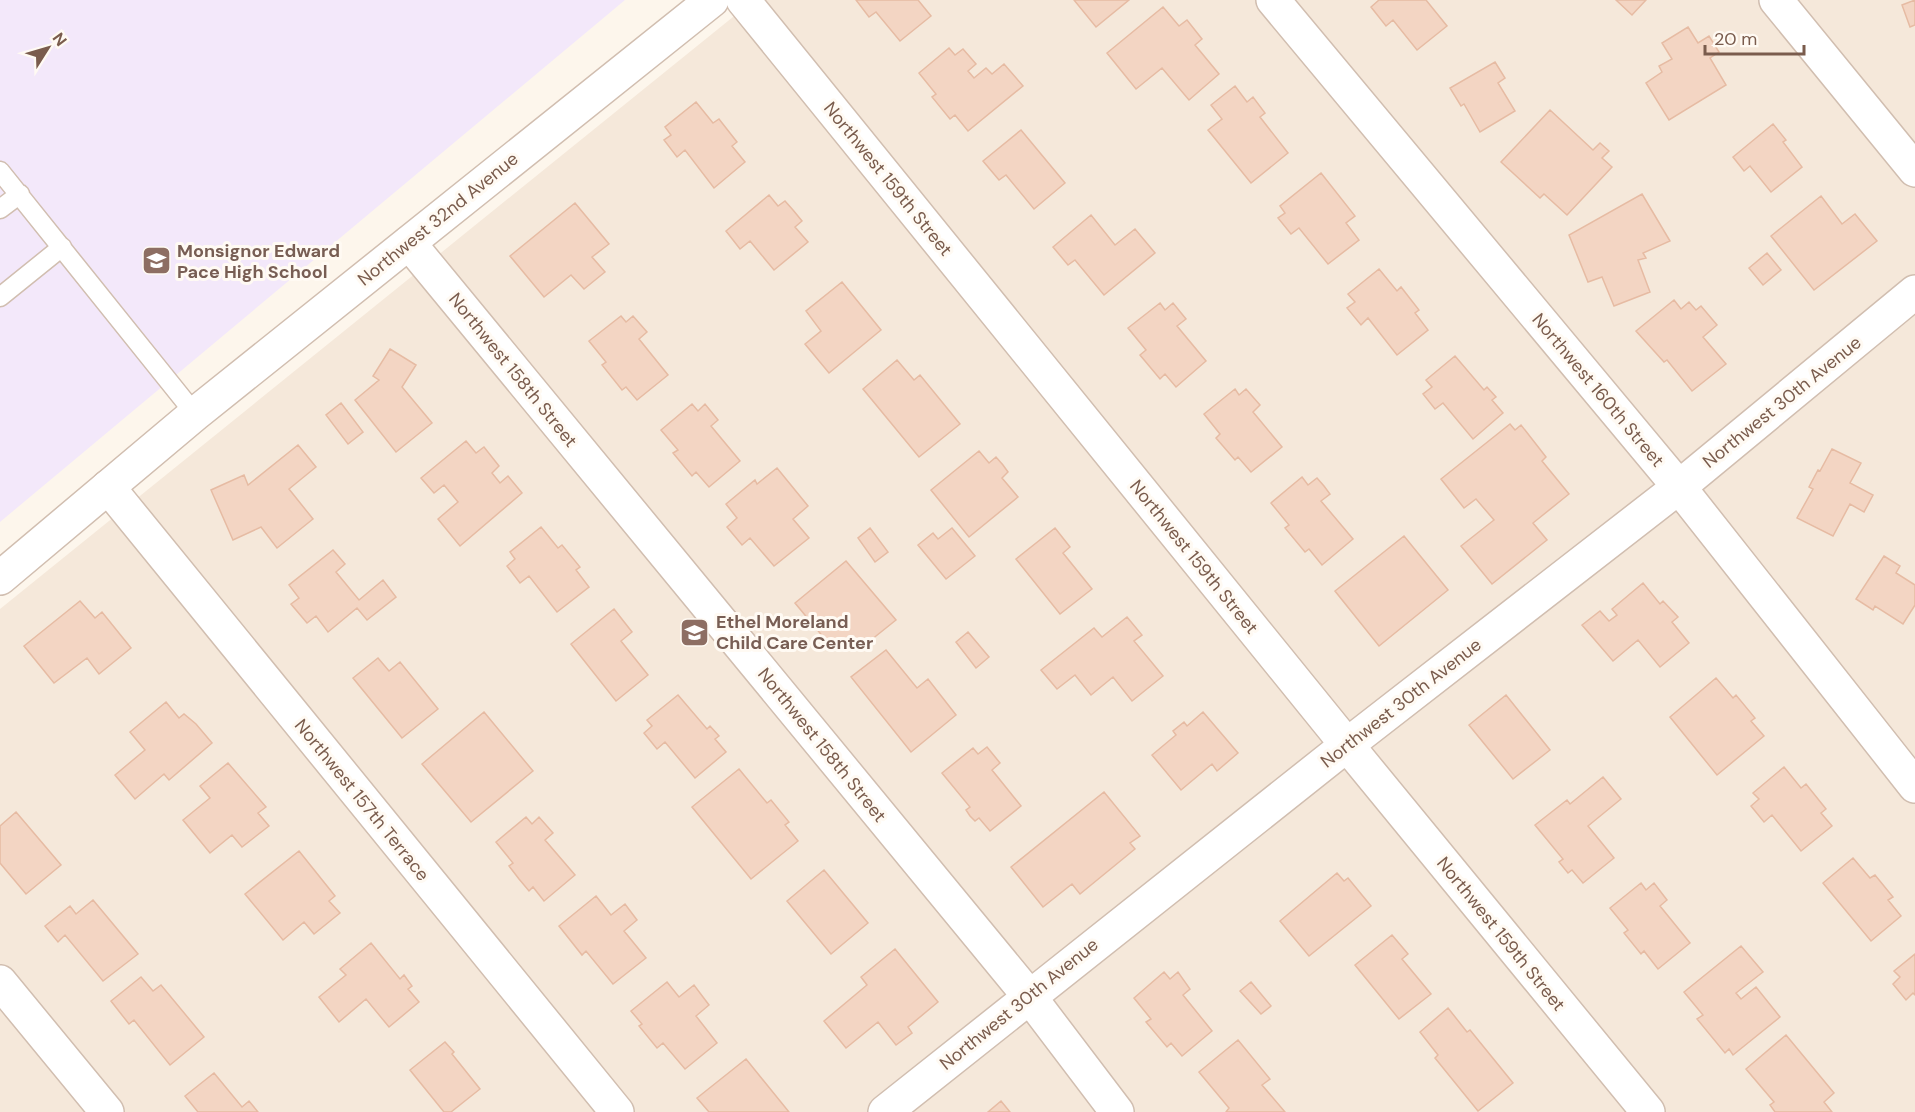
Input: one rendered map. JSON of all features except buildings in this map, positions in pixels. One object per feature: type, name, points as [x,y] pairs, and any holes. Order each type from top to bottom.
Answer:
[{"type":"street","name":"Northwest 32nd Avenue","points":[[0,578],[195,414],[712,0]]},
{"type":"street","name":"Northwest 159th Street","points":[[743,0],[1347,746],[1648,1112]]},
{"type":"street","name":"Northwest 160th Street","points":[[1273,0],[1678,487],[1915,786]]},
{"type":"street","points":[[1776,0],[1915,170]]},
{"type":"street","name":"Northwest 158th Street","points":[[409,243],[1029,996],[1117,1112]]},
{"type":"street","name":"Northwest 30th Avenue","points":[[885,1112],[1029,996],[1678,487],[1915,292]]},
{"type":"street","name":"Northwest 157th Terrace","points":[[108,487],[617,1112]]},
{"type":"street","points":[[0,982],[107,1112]]},
{"type":"lane","points":[[0,171],[195,414]]},
{"type":"lane","points":[[0,209],[20,194]]},
{"type":"lane","points":[[0,297],[62,247]]},
{"type":"shaded area","name":"Monsignor Edward Pace High School","points":[[0,0],[625,0],[0,522]]},
{"type":"shaded area","points":[[754,0],[1915,0],[1915,1112],[0,1112],[0,609]]},
{"type":"place","name":"Monsignor Edward Pace High School","points":[[156,261]]},
{"type":"place","name":"Ethel Moreland Child Care Center","points":[[695,632]]}]
